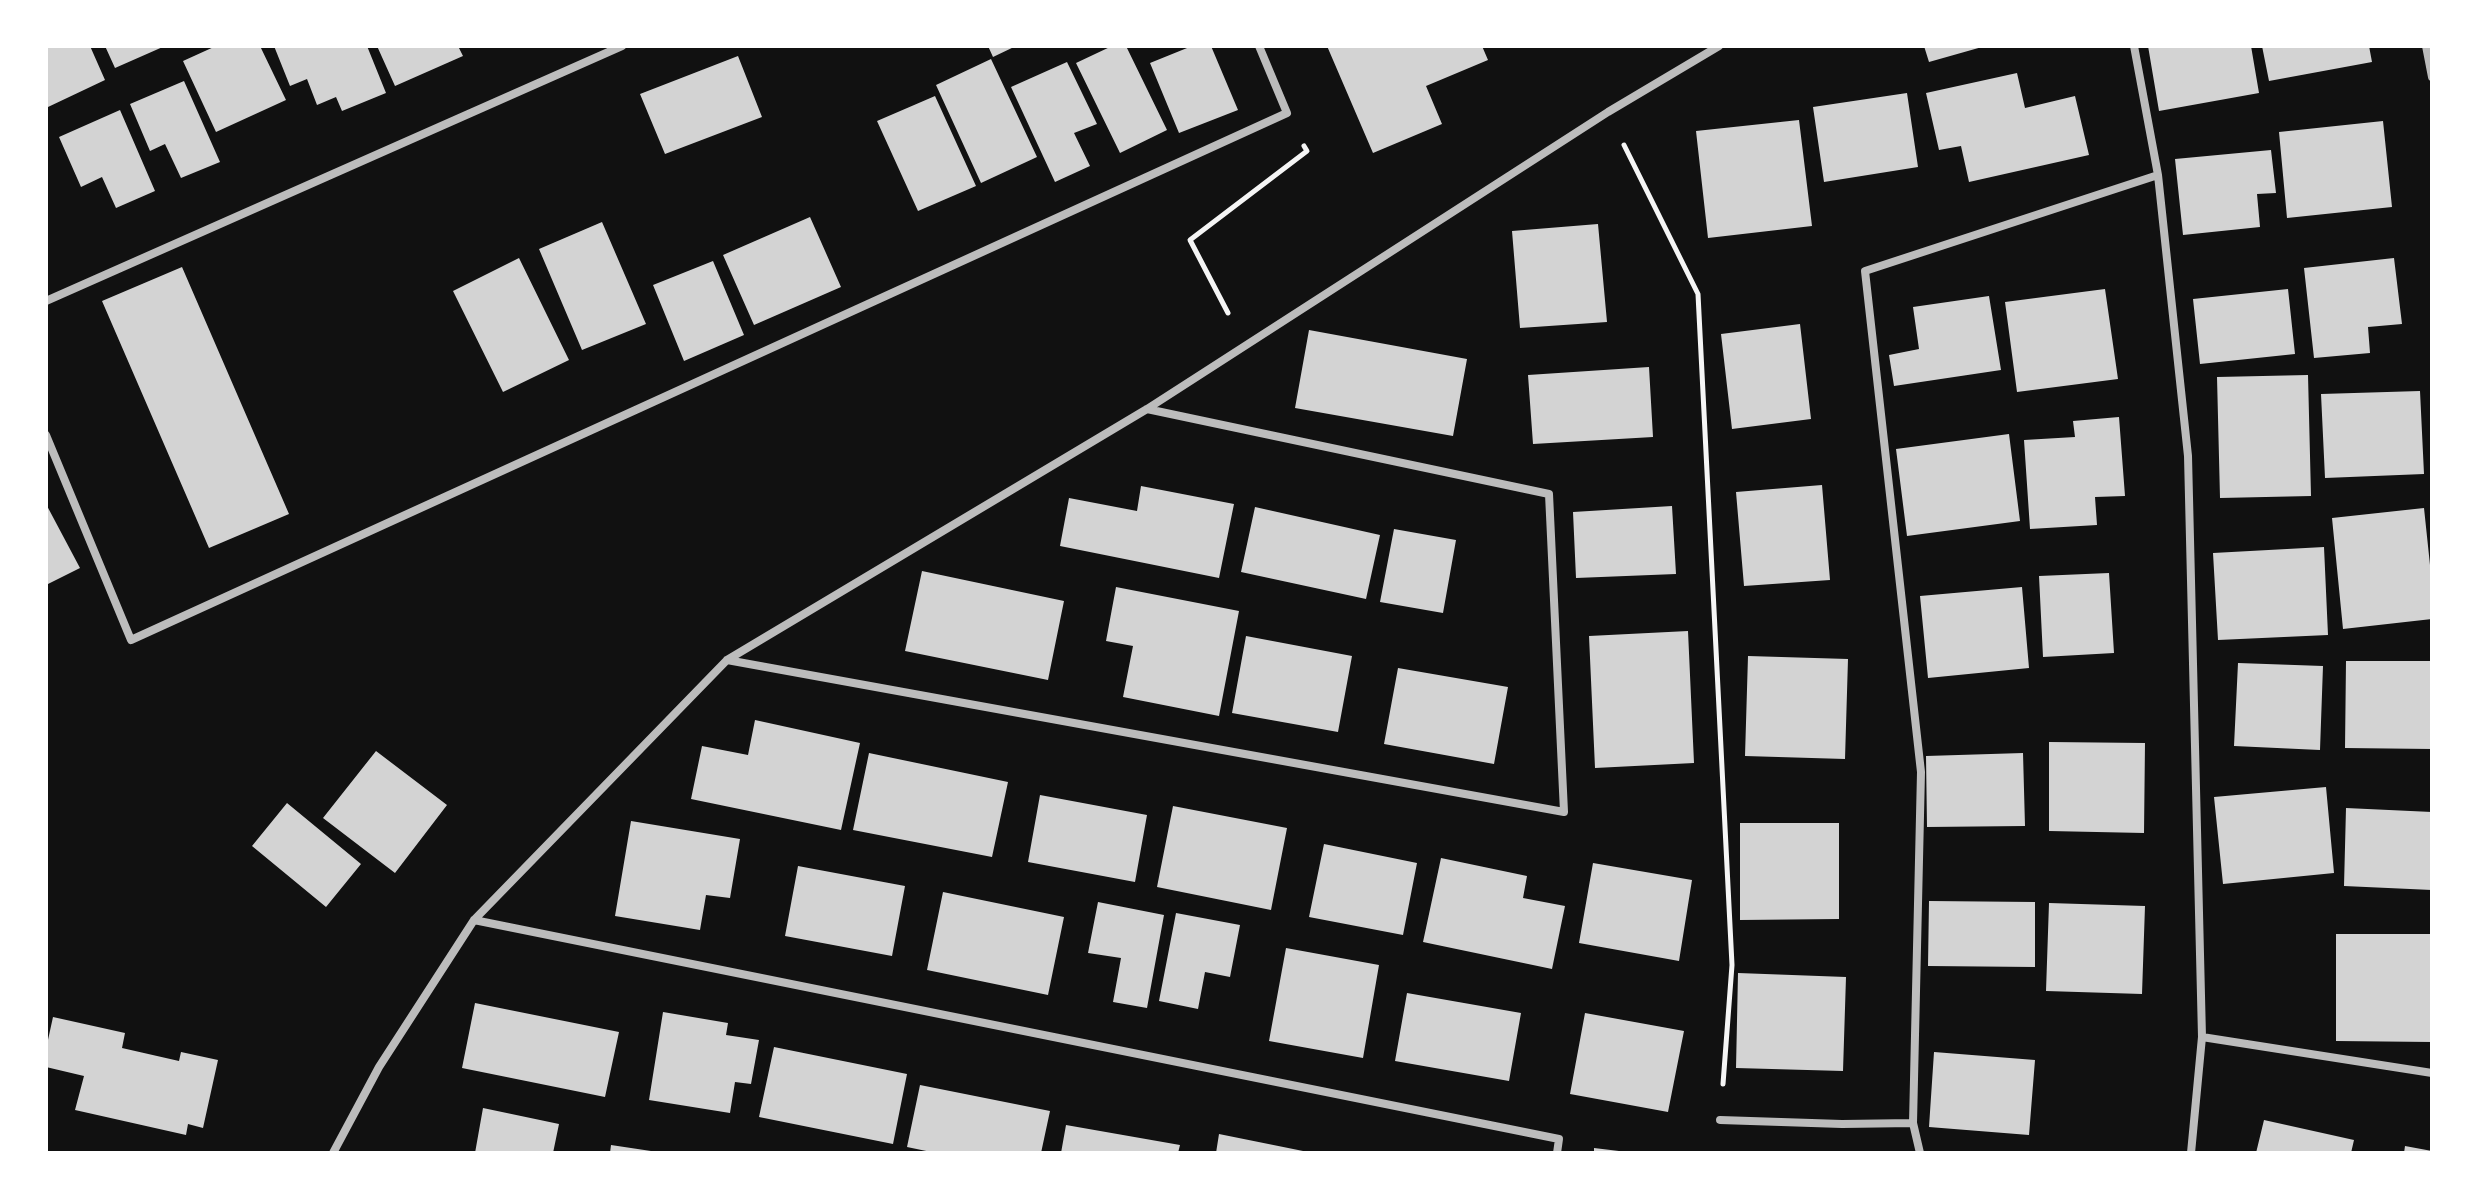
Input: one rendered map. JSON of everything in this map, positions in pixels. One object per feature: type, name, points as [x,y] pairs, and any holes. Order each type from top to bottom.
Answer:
[{"type":"street","points":[[46,301],[622,46]]},
{"type":"street","points":[[46,435],[131,640],[1287,113],[1259,46]]},
{"type":"street","points":[[333,1153],[379,1067],[474,920],[727,660],[1147,409],[1608,112],[1719,46]]},
{"type":"street","points":[[2134,46],[2158,175],[2188,456],[2202,1037],[2191,1153]]},
{"type":"street","points":[[2426,46],[2432,77]]},
{"type":"street","points":[[1920,1153],[1913,1123],[1921,772],[1865,271],[2158,175]]},
{"type":"street","points":[[727,660],[1564,812],[1549,494],[1147,409]]},
{"type":"street","points":[[474,920],[1559,1139],[1557,1153]]},
{"type":"street","points":[[2202,1037],[2432,1073]]},
{"type":"street","points":[[1720,1120],[1913,1123]]},
{"type":"path","points":[[1245,346],[1190,240],[1307,151],[1287,113]]},
{"type":"path","points":[[1633,162],[1698,294],[1732,965],[1720,1120]]},
{"type":"building","points":[[46,46],[90,46],[105,80],[48,107]]},
{"type":"building","points":[[105,46],[165,46],[115,68]]},
{"type":"building","points":[[216,46],[260,46],[286,100],[216,132],[183,61]]},
{"type":"building","points":[[274,46],[367,46],[386,93],[342,111],[336,97],[317,105],[307,79],[290,86]]},
{"type":"building","points":[[377,46],[458,46],[463,56],[395,86]]},
{"type":"building","points":[[988,46],[1016,46],[993,57]]},
{"type":"building","points":[[1112,46],[1126,46],[1167,130],[1120,153],[1076,63]]},
{"type":"building","points":[[1192,46],[1211,46],[1238,110],[1179,133],[1150,63]]},
{"type":"building","points":[[1327,46],[1482,46],[1488,60],[1426,86],[1442,124],[1373,153]]},
{"type":"building","points":[[1924,46],[1982,46],[1982,47],[1929,62]]},
{"type":"building","points":[[2148,46],[2251,46],[2259,93],[2159,111]]},
{"type":"building","points":[[2262,46],[2369,46],[2372,62],[2269,81]]},
{"type":"building","points":[[738,56],[762,117],[665,154],[640,94]]},
{"type":"building","points":[[991,59],[1037,157],[981,183],[936,85]]},
{"type":"building","points":[[1067,62],[1097,124],[1074,133],[1090,166],[1055,182],[1011,87]]},
{"type":"building","points":[[2017,73],[2025,108],[2075,96],[2089,155],[1969,182],[1961,146],[1939,150],[1926,93]]},
{"type":"building","points":[[184,81],[220,162],[181,178],[165,144],[150,151],[130,104]]},
{"type":"building","points":[[1907,93],[1918,167],[1824,182],[1813,107]]},
{"type":"building","points":[[935,96],[976,186],[918,211],[877,121]]},
{"type":"building","points":[[120,110],[155,191],[116,208],[102,177],[81,187],[59,137]]},
{"type":"building","points":[[1799,120],[1812,226],[1708,238],[1696,131]]},
{"type":"building","points":[[2383,121],[2392,207],[2287,218],[2279,132]]},
{"type":"building","points":[[2271,150],[2276,193],[2257,194],[2260,227],[2183,235],[2175,159]]},
{"type":"building","points":[[810,217],[841,287],[754,325],[723,255]]},
{"type":"building","points":[[602,222],[646,324],[582,350],[539,249]]},
{"type":"building","points":[[1598,224],[1607,322],[1520,328],[1512,231]]},
{"type":"building","points":[[519,258],[569,360],[503,392],[453,291]]},
{"type":"building","points":[[2394,258],[2402,324],[2368,327],[2370,353],[2314,358],[2304,268]]},
{"type":"building","points":[[713,261],[744,335],[684,361],[653,285]]},
{"type":"building","points":[[182,267],[289,514],[209,548],[102,301]]},
{"type":"building","points":[[2105,289],[2118,379],[2017,392],[2005,302]]},
{"type":"building","points":[[2288,289],[2295,354],[2200,364],[2193,299]]},
{"type":"building","points":[[1989,296],[2001,370],[1894,386],[1889,355],[1919,349],[1913,307]]},
{"type":"building","points":[[1800,324],[1811,419],[1732,429],[1721,334]]},
{"type":"building","points":[[1309,330],[1467,359],[1453,436],[1295,408]]},
{"type":"building","points":[[1649,367],[1653,437],[1533,444],[1528,375]]},
{"type":"building","points":[[2308,375],[2311,496],[2220,498],[2217,377]]},
{"type":"building","points":[[2420,391],[2424,474],[2325,478],[2321,394]]},
{"type":"building","points":[[2119,417],[2125,496],[2095,497],[2097,525],[2030,529],[2024,440],[2075,437],[2073,421]]},
{"type":"building","points":[[2009,434],[2020,521],[1907,536],[1896,449]]},
{"type":"building","points":[[1822,485],[1830,580],[1744,586],[1736,492]]},
{"type":"building","points":[[1141,486],[1234,504],[1219,578],[1060,546],[1069,498],[1137,511]]},
{"type":"building","points":[[46,504],[80,568],[46,585]]},
{"type":"building","points":[[1672,506],[1676,574],[1576,578],[1573,512]]},
{"type":"building","points":[[1255,507],[1380,535],[1366,599],[1241,572]]},
{"type":"building","points":[[2424,508],[2432,584],[2432,619],[2343,629],[2332,518]]},
{"type":"building","points":[[1394,529],[1456,540],[1443,613],[1380,602]]},
{"type":"building","points":[[2324,547],[2328,635],[2218,640],[2213,553]]},
{"type":"building","points":[[922,571],[1064,601],[1048,680],[905,651]]},
{"type":"building","points":[[2109,573],[2114,653],[2043,657],[2039,576]]},
{"type":"building","points":[[1116,587],[1239,611],[1219,716],[1123,697],[1133,646],[1106,641]]},
{"type":"building","points":[[2022,587],[2029,668],[1928,678],[1920,596]]},
{"type":"building","points":[[1688,631],[1694,763],[1595,768],[1589,636]]},
{"type":"building","points":[[1246,636],[1352,656],[1338,732],[1232,713]]},
{"type":"building","points":[[1748,656],[1848,659],[1845,759],[1745,756]]},
{"type":"building","points":[[2346,661],[2432,661],[2432,749],[2345,748]]},
{"type":"building","points":[[2238,663],[2323,666],[2320,750],[2234,746]]},
{"type":"building","points":[[1398,668],[1508,687],[1494,764],[1384,744]]},
{"type":"building","points":[[755,720],[860,743],[841,830],[691,799],[702,746],[748,755]]},
{"type":"building","points":[[2049,742],[2145,743],[2144,833],[2049,831]]},
{"type":"building","points":[[376,751],[447,805],[395,873],[323,818]]},
{"type":"building","points":[[869,753],[1008,782],[992,857],[853,830]]},
{"type":"building","points":[[2023,753],[2025,826],[1927,827],[1926,756]]},
{"type":"building","points":[[2326,787],[2334,873],[2223,884],[2214,797]]},
{"type":"building","points":[[1040,795],[1147,815],[1135,882],[1028,862]]},
{"type":"building","points":[[287,803],[361,864],[326,907],[252,846]]},
{"type":"building","points":[[1173,806],[1287,828],[1271,910],[1157,887]]},
{"type":"building","points":[[2346,808],[2432,812],[2432,890],[2344,886]]},
{"type":"building","points":[[631,821],[740,839],[730,898],[706,895],[700,930],[615,916]]},
{"type":"building","points":[[1740,823],[1839,823],[1839,919],[1740,920]]},
{"type":"building","points":[[1324,844],[1417,863],[1403,935],[1309,917]]},
{"type":"building","points":[[1441,858],[1527,876],[1523,898],[1565,906],[1552,969],[1423,942]]},
{"type":"building","points":[[1593,863],[1692,880],[1679,961],[1579,943]]},
{"type":"building","points":[[798,866],[905,886],[892,956],[785,936]]},
{"type":"building","points":[[943,892],[1064,917],[1048,995],[927,970]]},
{"type":"building","points":[[1929,901],[2035,902],[2035,967],[1928,966]]},
{"type":"building","points":[[1098,902],[1164,915],[1147,1008],[1113,1002],[1121,958],[1088,953]]},
{"type":"building","points":[[2049,903],[2145,906],[2142,994],[2046,991]]},
{"type":"building","points":[[1176,913],[1240,925],[1230,977],[1205,972],[1198,1009],[1159,1001]]},
{"type":"building","points":[[2336,934],[2432,934],[2432,1042],[2336,1041]]},
{"type":"building","points":[[1286,948],[1379,965],[1363,1058],[1269,1041]]},
{"type":"building","points":[[1738,973],[1846,977],[1843,1071],[1736,1068]]},
{"type":"building","points":[[1407,993],[1521,1013],[1509,1081],[1395,1061]]},
{"type":"building","points":[[475,1003],[619,1032],[605,1097],[462,1068]]},
{"type":"building","points":[[663,1012],[728,1023],[726,1035],[759,1040],[751,1084],[735,1082],[730,1113],[649,1100]]},
{"type":"building","points":[[1585,1013],[1684,1031],[1668,1112],[1570,1094]]},
{"type":"building","points":[[53,1017],[125,1033],[122,1048],[179,1061],[181,1052],[218,1060],[203,1128],[188,1124],[186,1135],[75,1110],[84,1076],[46,1067],[46,1049]]},
{"type":"building","points":[[774,1047],[907,1074],[893,1144],[759,1117]]},
{"type":"building","points":[[1934,1052],[2035,1060],[2029,1135],[1929,1127]]},
{"type":"building","points":[[920,1085],[1050,1111],[1041,1153],[936,1153],[907,1147]]},
{"type":"building","points":[[483,1108],[559,1124],[553,1153],[475,1153]]},
{"type":"building","points":[[2264,1120],[2354,1140],[2351,1153],[2256,1153]]},
{"type":"building","points":[[1066,1125],[1180,1145],[1178,1153],[1061,1153]]},
{"type":"building","points":[[1219,1134],[1308,1152],[1308,1153],[1216,1153]]},
{"type":"building","points":[[611,1145],[651,1151],[651,1153],[610,1153]]},
{"type":"building","points":[[2405,1146],[2432,1151],[2432,1153],[2404,1153]]},
{"type":"building","points":[[1594,1148],[1619,1151],[1594,1153]]}]
